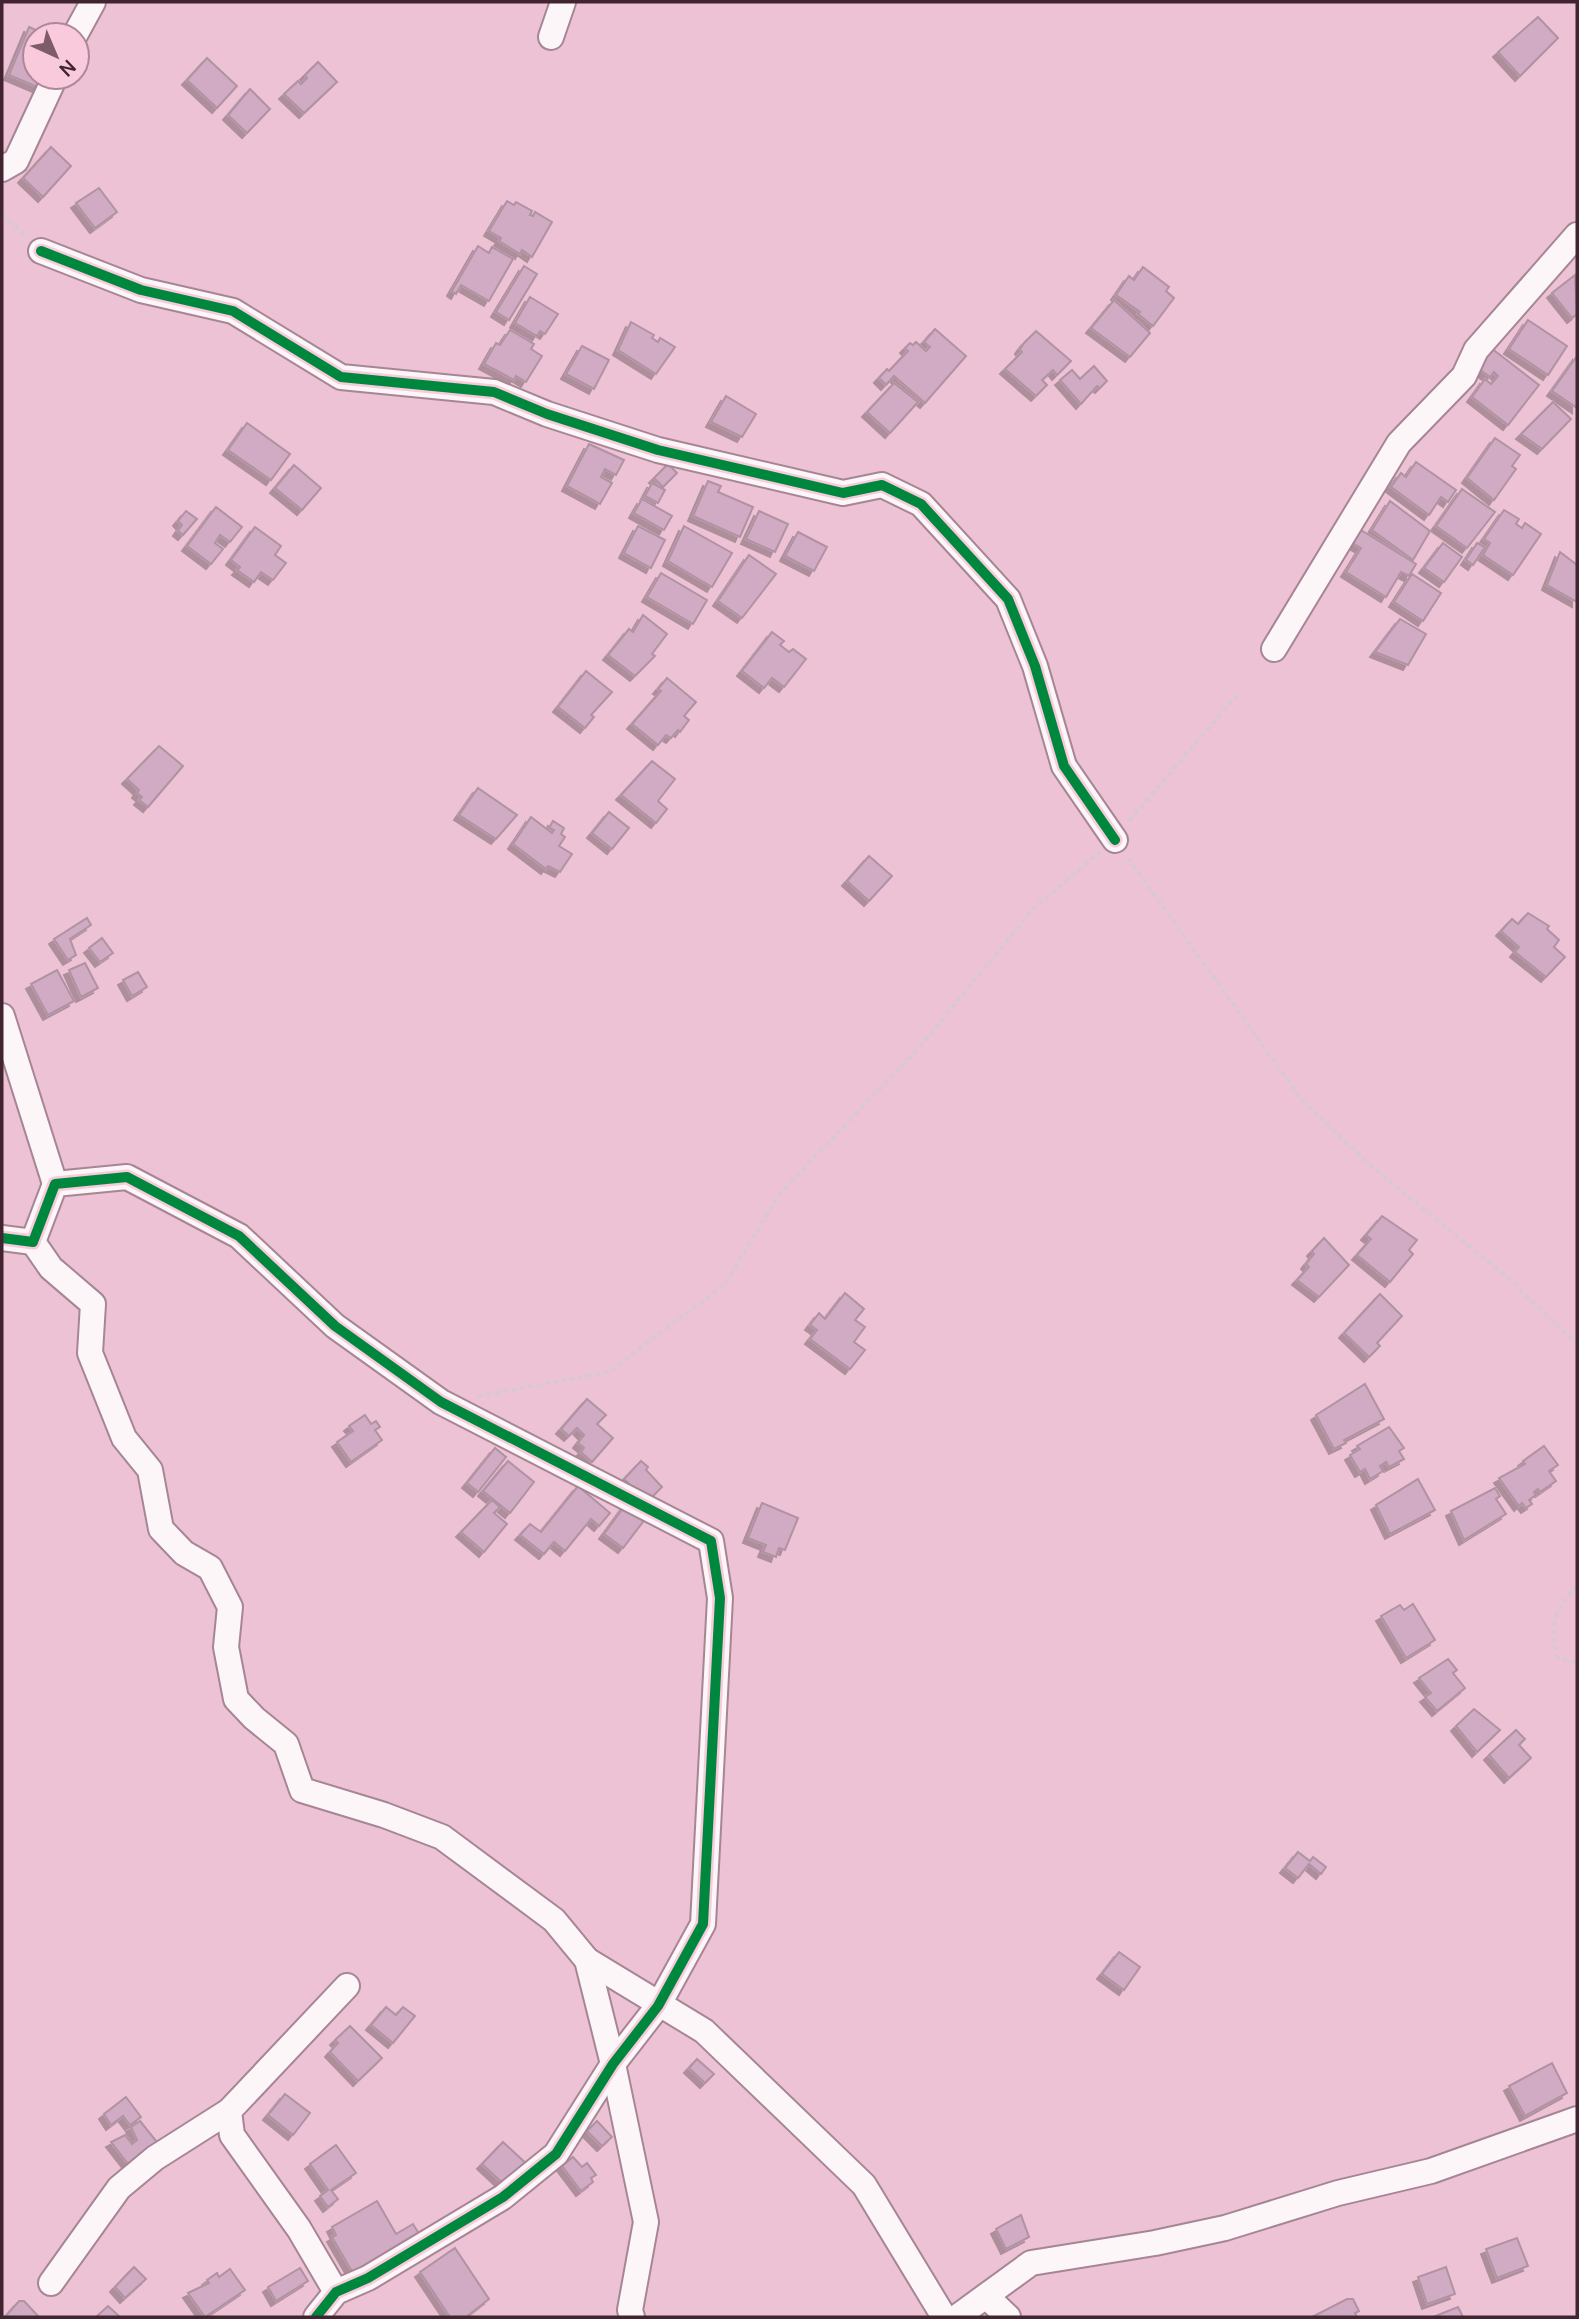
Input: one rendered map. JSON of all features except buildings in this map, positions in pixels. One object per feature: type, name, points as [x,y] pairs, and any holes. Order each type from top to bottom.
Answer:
[{"type":"street","points":[[83,21],[93,2]]},
{"type":"street","points":[[551,37],[563,2]]},
{"type":"street","points":[[2,169],[16,161],[48,91]]},
{"type":"street","points":[[1273,649],[1399,443],[1464,376],[1476,349],[1577,235]]},
{"type":"street","points":[[41,251],[141,290],[233,311],[341,377],[494,392],[547,414],[658,450],[843,493],[882,485],[921,504],[1008,599],[1035,666],[1064,766],[1115,839]]},
{"type":"street","points":[[2,1016],[55,1184],[33,1242]]},
{"type":"street","points":[[55,1184],[127,1177],[239,1236],[335,1325],[442,1402],[711,1541],[720,1598],[703,1924],[658,2006],[613,2064],[556,2154],[503,2197],[369,2278],[336,2292],[316,2317]]},
{"type":"street","points":[[2,1238],[33,1242],[51,1268],[93,1304],[90,1353],[124,1438],[150,1470],[161,1529],[184,1553],[210,1568],[230,1607],[226,1647],[236,1699],[286,1744],[302,1790],[384,1815],[442,1837],[554,1920],[587,1960],[658,2006],[704,2031],[864,2185],[944,2317]]},
{"type":"street","points":[[587,1960],[613,2064],[646,2222],[630,2310],[632,2317]]},
{"type":"street","points":[[51,2283],[119,2188],[155,2158],[229,2111],[347,1986]]},
{"type":"street","points":[[229,2111],[232,2135],[299,2229],[336,2292]]},
{"type":"street","points":[[957,2317],[1031,2263],[1155,2243],[1224,2228],[1338,2193],[1430,2171],[1577,2119]]},
{"type":"street","points":[[986,2295],[1008,2317]]},
{"type":"path","points":[[2,214],[41,251]]},
{"type":"path","points":[[442,1402],[609,1372],[725,1284],[781,1192],[918,1049],[1035,907],[1115,839],[1237,695]]},
{"type":"path","points":[[1115,839],[1302,1100],[1370,1165],[1506,1276],[1577,1344]]},
{"type":"path","points":[[1577,1585],[1561,1605],[1551,1630],[1557,1657],[1577,1663]]},
{"type":"cycle path","points":[[41,251],[141,290],[233,311],[341,377],[494,392],[547,414],[658,450],[843,493],[882,485],[921,504],[1008,599],[1035,666],[1064,766],[1115,840]]},
{"type":"cycle path","points":[[2,1238],[33,1242],[55,1184],[127,1177],[239,1236],[335,1326],[441,1402],[711,1541],[720,1598],[703,1924],[658,2006],[613,2064],[556,2154],[503,2197],[368,2278],[336,2292],[316,2317]]}]
